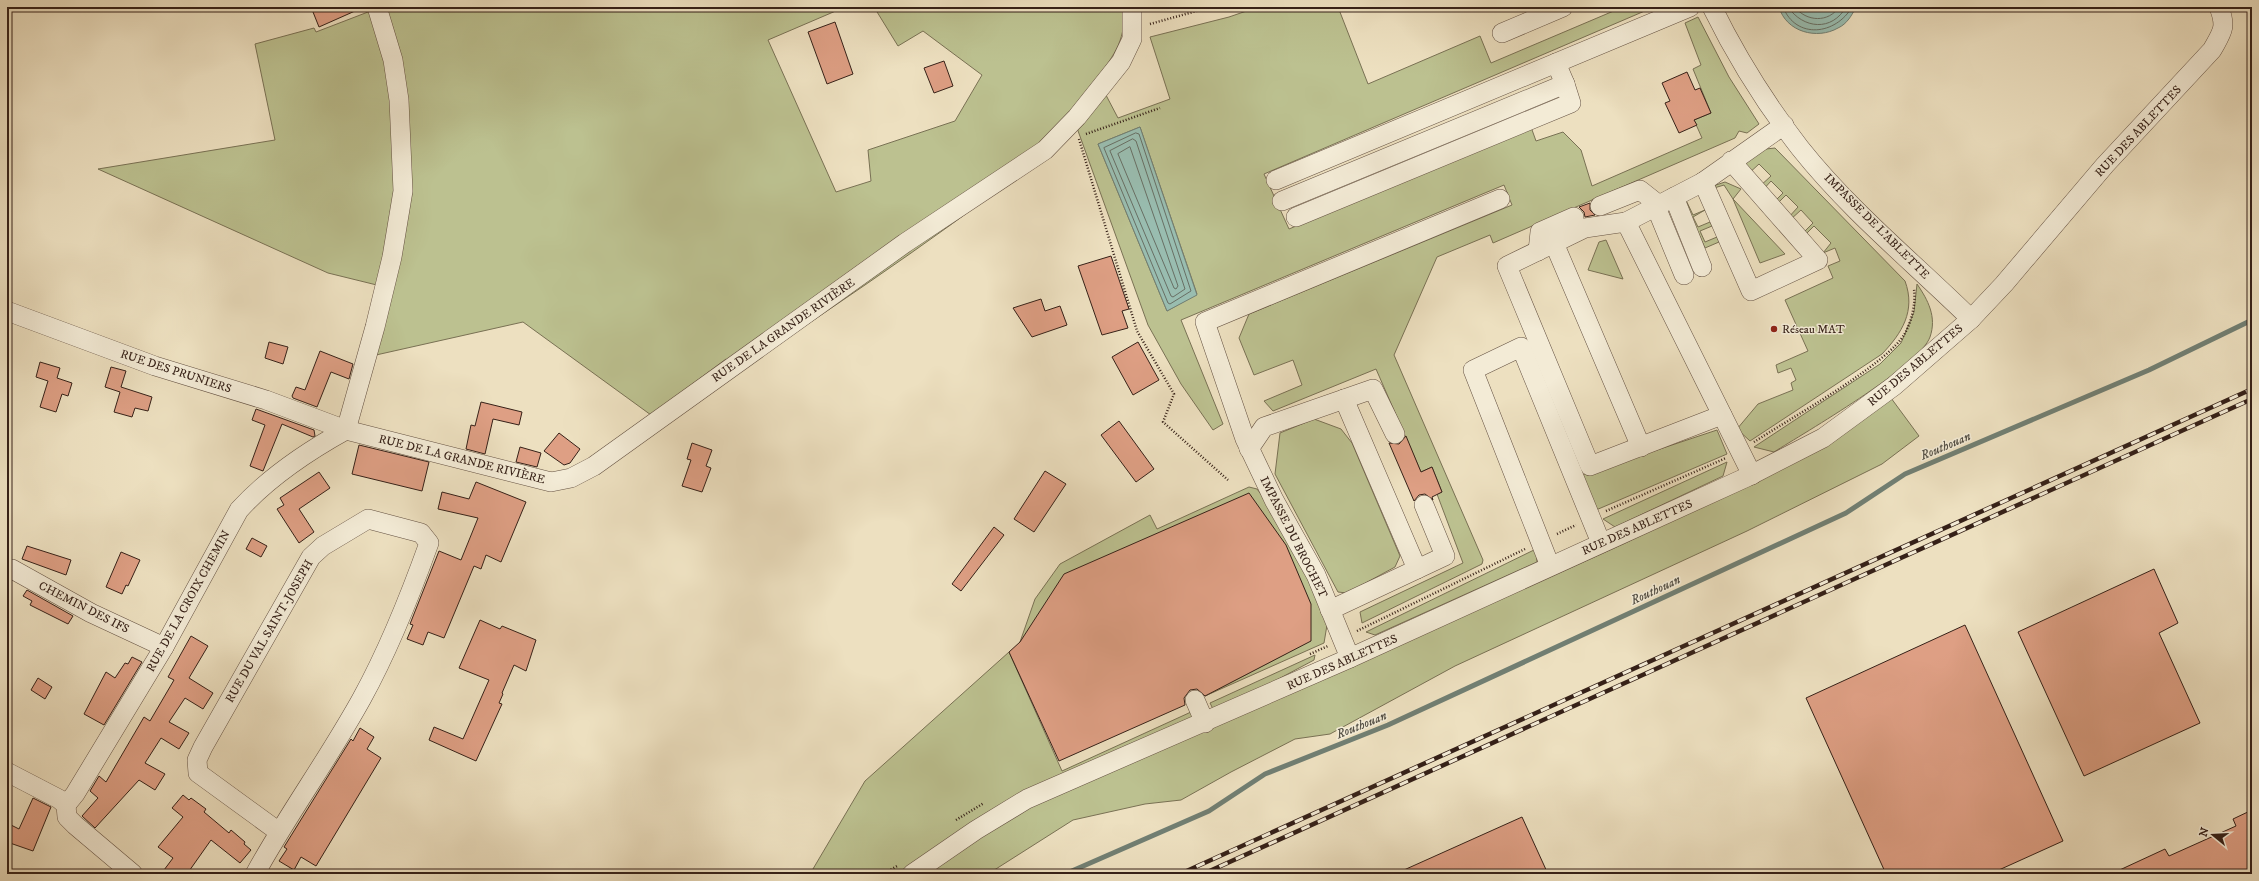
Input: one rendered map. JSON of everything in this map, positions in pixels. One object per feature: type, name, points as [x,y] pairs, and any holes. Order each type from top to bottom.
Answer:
[{"type":"street","points":[[346,430],[375,327],[392,257],[403,191],[399,100],[392,60],[377,7]]},
{"type":"street","name":"RUE DE LA GRANDE RIVIÈRE","points":[[346,430],[551,482],[571,478],[594,466],[905,243],[1045,150],[1110,78],[1121,62],[1132,39],[1132,7]]},
{"type":"street","points":[[1502,33],[1563,7]]},
{"type":"street","points":[[1276,180],[1690,7]]},
{"type":"street","name":"IMPASSE DE L'ABLETTE","points":[[1712,7],[1729,40],[1801,149],[1853,206],[1971,318]]},
{"type":"street","name":"RUE DES ABLETTES","points":[[912,874],[976,830],[1027,799],[1205,723],[1350,658],[1752,474],[1823,438],[1894,386],[1971,318],[2004,284],[2105,164],[2212,50],[2222,32],[2225,21],[2220,7]]},
{"type":"street","points":[[1296,217],[1571,103],[1556,63]]},
{"type":"street","points":[[1282,201],[1565,84]]},
{"type":"street","points":[[1722,416],[1590,466],[1507,266],[1585,228],[1626,222],[1703,182],[1784,125]]},
{"type":"street","points":[[1703,182],[1750,291],[1818,260],[1731,161]]},
{"type":"street","points":[[1600,206],[1640,190],[1663,203],[1702,267]]},
{"type":"street","name":"IMPASSE DU BROCHET","points":[[1350,658],[1316,575],[1274,500],[1247,444],[1205,322],[1500,199]]},
{"type":"street","points":[[1663,203],[1684,275]]},
{"type":"street","points":[[1574,217],[1540,232],[1641,447]]},
{"type":"street","points":[[1626,222],[1752,474]]},
{"type":"street","name":"RUE DES PRUNIERS","points":[[7,311],[154,366],[266,400],[346,430]]},
{"type":"street","points":[[1550,566],[1473,370],[1521,347],[1601,543]]},
{"type":"street","points":[[1247,444],[1264,427],[1373,389],[1395,434]]},
{"type":"street","points":[[1344,399],[1417,569]]},
{"type":"street","name":"RUE DE LA CROIX CHEMIN","points":[[66,805],[75,794],[164,647],[240,510],[257,491],[330,439],[346,430]]},
{"type":"street","points":[[1330,610],[1445,556],[1424,505]]},
{"type":"street","name":"RUE DU VAL SAINT-JOSEPH","points":[[255,874],[279,832],[339,736],[382,660],[429,543],[421,533],[368,519],[323,546],[311,557],[203,747],[197,760],[198,774],[279,832]]},
{"type":"street","name":"CHEMIN DES IFS","points":[[9,572],[164,647]]},
{"type":"street","points":[[1195,700],[1205,723]]},
{"type":"street","points":[[7,772],[59,799],[66,805],[68,817],[76,826],[133,874]]},
{"type":"path","points":[[1132,29],[1211,7]]},
{"type":"path","points":[[1072,139],[1160,108]]},
{"type":"path","points":[[1078,137],[1137,331],[1174,394],[1163,422],[1228,480]]},
{"type":"green space","points":[[381,7],[845,7],[768,40],[836,192],[871,181],[868,150],[955,121],[982,75],[923,31],[898,46],[874,7],[1123,7],[1124,18],[1121,37],[1114,53],[1097,78],[1118,118],[1170,99],[1150,37],[1229,17],[1258,7],[1338,7],[1368,84],[1480,36],[1491,63],[1623,7],[1654,7],[1264,174],[1289,229],[1531,127],[1536,141],[1563,132],[1581,150],[1592,186],[1702,138],[1694,120],[1711,113],[1693,69],[1701,65],[1685,23],[1698,17],[1729,77],[1759,124],[1747,133],[1739,131],[1735,138],[1493,243],[1490,235],[1437,257],[1394,355],[1483,560],[1482,564],[1362,623],[1360,612],[1463,563],[1437,494],[1442,492],[1432,467],[1421,472],[1376,369],[1273,411],[1264,401],[1302,385],[1293,360],[1254,375],[1239,338],[1249,314],[1512,205],[1504,185],[1181,320],[1223,424],[1213,430],[1181,384],[1148,325],[1077,128],[995,193],[867,284],[737,372],[726,359],[651,415],[523,322],[376,355],[393,289],[328,273],[98,169],[275,140],[255,44],[314,28],[316,32]],"holes":[[[1140,127],[1197,294],[1167,311],[1098,144]]]},
{"type":"green space","points":[[1775,148],[1905,281],[1909,302],[1908,312],[1901,330],[1882,354],[1750,441],[1737,429],[1758,404],[1793,390],[1791,383],[1796,380],[1791,368],[1778,373],[1776,365],[1808,351],[1785,300],[1833,278],[1828,266],[1840,261],[1835,248],[1823,253],[1831,243],[1814,226],[1805,235],[1803,233],[1813,223],[1801,210],[1790,220],[1788,218],[1798,207],[1786,195],[1776,205],[1773,203],[1783,193],[1771,181],[1762,191],[1759,187],[1771,176],[1759,164],[1747,175],[1744,168],[1746,159],[1766,149]]},
{"type":"green space","points":[[1725,182],[1741,189],[1733,199],[1724,185],[1714,188],[1713,186]]},
{"type":"green space","points":[[1682,197],[1685,198],[1693,215],[1705,210],[1693,217],[1698,227],[1710,222],[1712,226],[1700,231],[1705,242],[1717,237],[1719,242],[1705,248]]},
{"type":"green space","points":[[1733,199],[1785,254],[1760,263]]},
{"type":"green space","points":[[1606,240],[1623,279],[1588,270],[1599,242]]},
{"type":"green space","points":[[1917,284],[1925,296],[1930,309],[1932,316],[1932,330],[1930,337],[1922,349],[1906,365],[1860,398],[1774,452],[1754,447],[1880,364],[1901,343],[1914,312]]},
{"type":"green space","points":[[1891,398],[1919,436],[1882,464],[1747,531],[1455,666],[1330,734],[1295,739],[1181,800],[1145,804],[1073,820],[988,874],[810,874],[865,781],[1009,652],[1062,771],[1191,712],[1192,717],[1399,645],[1623,544],[1803,457]]},
{"type":"green space","points":[[1314,419],[1341,429],[1352,443],[1400,556],[1395,567],[1347,593],[1338,592],[1275,474],[1280,433]]},
{"type":"green space","points":[[1717,430],[1727,454],[1596,510],[1582,475]]},
{"type":"green space","points":[[1727,462],[1723,476],[1615,527],[1603,519]]},
{"type":"green space","points":[[1249,487],[1257,489],[1285,526],[1328,619],[1324,643],[1205,696],[1287,653],[1075,594],[1020,642],[1035,599],[1060,564],[1150,515],[1157,529]]},
{"type":"green space","points":[[1536,549],[1537,562],[1375,635],[1366,632]]},
{"type":"green space","points":[[1315,655],[1314,660],[1271,683],[1213,709],[1210,703]]},
{"type":"water","points":[[1779,7],[1856,7],[1847,22],[1838,28],[1830,32],[1812,33],[1795,28],[1788,23]]},
{"type":"water","points":[[1140,127],[1197,295],[1167,311],[1098,144]]},
{"type":"building","points":[[311,7],[364,7],[319,27]]},
{"type":"building","points":[[835,22],[853,74],[827,84],[808,32]]},
{"type":"building","points":[[944,61],[953,86],[934,93],[924,68]]},
{"type":"building","points":[[1687,72],[1695,90],[1700,88],[1711,113],[1694,120],[1697,125],[1679,133],[1665,103],[1670,101],[1662,83]]},
{"type":"building","points":[[1590,203],[1590,210],[1595,215],[1585,217],[1584,212],[1579,207]]},
{"type":"building","points":[[1111,256],[1129,309],[1122,311],[1128,328],[1102,335],[1078,266]]},
{"type":"building","points":[[1041,299],[1045,311],[1060,306],[1067,325],[1032,337],[1013,308]]},
{"type":"building","points":[[269,342],[288,347],[283,364],[265,358]]},
{"type":"building","points":[[1138,342],[1159,380],[1133,395],[1112,357]]},
{"type":"building","points":[[320,351],[353,364],[349,379],[331,372],[317,407],[293,398],[292,396],[296,387],[305,390]]},
{"type":"building","points":[[40,362],[60,368],[57,378],[72,383],[68,396],[62,394],[56,412],[40,407],[48,381],[36,377]]},
{"type":"building","points":[[111,367],[126,371],[121,387],[152,397],[148,411],[135,408],[132,417],[114,412],[120,392],[105,387]]},
{"type":"building","points":[[481,402],[522,412],[519,425],[493,419],[485,454],[466,449],[471,425],[475,426]]},
{"type":"building","points":[[256,409],[314,430],[315,436],[313,437],[282,424],[263,471],[250,466],[265,425],[252,420]]},
{"type":"building","points":[[1119,421],[1154,469],[1136,482],[1101,435]]},
{"type":"building","points":[[559,433],[580,449],[570,463],[564,465],[544,451]]},
{"type":"building","points":[[1406,436],[1421,472],[1432,467],[1442,492],[1432,497],[1433,500],[1425,494],[1419,495],[1414,501],[1389,443],[1399,444]]},
{"type":"building","points":[[692,443],[712,450],[706,466],[711,468],[702,492],[682,486],[691,460],[687,459]]},
{"type":"building","points":[[359,445],[429,462],[422,491],[352,474]]},
{"type":"building","points":[[520,447],[541,453],[537,467],[516,462]]},
{"type":"building","points":[[1045,471],[1066,484],[1034,532],[1014,519]]},
{"type":"building","points":[[319,472],[330,488],[299,509],[314,532],[299,543],[277,509],[284,505],[280,498]]},
{"type":"building","points":[[476,482],[526,502],[501,562],[486,555],[481,569],[474,566],[444,638],[428,632],[423,645],[407,639],[413,625],[410,624],[439,551],[461,560],[478,518],[438,509],[442,492],[469,499]]},
{"type":"building","points":[[1249,493],[1286,545],[1311,604],[1311,641],[1205,696],[1197,689],[1190,690],[1184,698],[1185,705],[1059,761],[1009,652],[1020,642],[1064,574]]},
{"type":"building","points":[[994,527],[1004,535],[961,591],[952,584]]},
{"type":"building","points":[[252,538],[267,546],[261,557],[246,549]]},
{"type":"building","points":[[27,546],[71,560],[66,575],[22,559]]},
{"type":"building","points":[[121,552],[140,560],[128,586],[126,585],[122,594],[106,587]]},
{"type":"building","points":[[2154,569],[2178,623],[2159,633],[2200,723],[2084,776],[2018,632]]},
{"type":"building","points":[[27,590],[73,616],[68,624],[30,605],[32,601],[23,596]]},
{"type":"building","points":[[480,620],[500,629],[502,626],[536,640],[526,671],[514,665],[502,693],[503,694],[499,703],[502,704],[476,761],[429,740],[434,727],[463,739],[489,680],[459,668]]},
{"type":"building","points":[[1965,625],[2063,841],[1990,874],[1886,874],[1806,698]]},
{"type":"building","points":[[191,636],[208,646],[189,678],[213,693],[203,709],[185,698],[169,722],[189,733],[179,749],[161,738],[145,763],[165,774],[155,790],[139,780],[95,828],[82,816],[98,798],[90,791],[99,776],[106,782],[144,717],[150,721],[174,680],[168,677]]},
{"type":"building","points":[[132,657],[142,662],[104,725],[84,714],[106,672],[115,678],[125,663],[128,664]]},
{"type":"building","points":[[38,678],[52,687],[45,699],[31,690]]},
{"type":"building","points":[[360,728],[374,737],[367,749],[381,758],[316,866],[301,857],[294,870],[279,861],[287,849],[284,847],[351,739],[353,741]]},
{"type":"building","points":[[183,795],[189,800],[191,798],[206,809],[204,812],[229,833],[231,830],[245,842],[244,844],[251,850],[240,863],[211,840],[187,874],[161,874],[173,858],[158,847],[183,817],[172,808]]},
{"type":"building","points":[[33,798],[51,807],[33,851],[7,842],[7,823],[19,829]]},
{"type":"building","points":[[2252,810],[2252,874],[2111,874],[2165,849],[2169,856],[2236,826],[2233,819]]},
{"type":"building","points":[[1522,817],[1548,874],[1395,874]]},
{"type":"waterway","name":"Routhouan","points":[[1065,874],[1209,811],[1265,774],[1388,725],[1846,513],[1905,474],[2149,370],[2252,320]]},
{"type":"railway","points":[[1180,874],[2252,389]]},
{"type":"railway","points":[[1203,874],[2252,399]]},
{"type":"place","name":"Réseau MAT","points":[[1774,329]]}]
